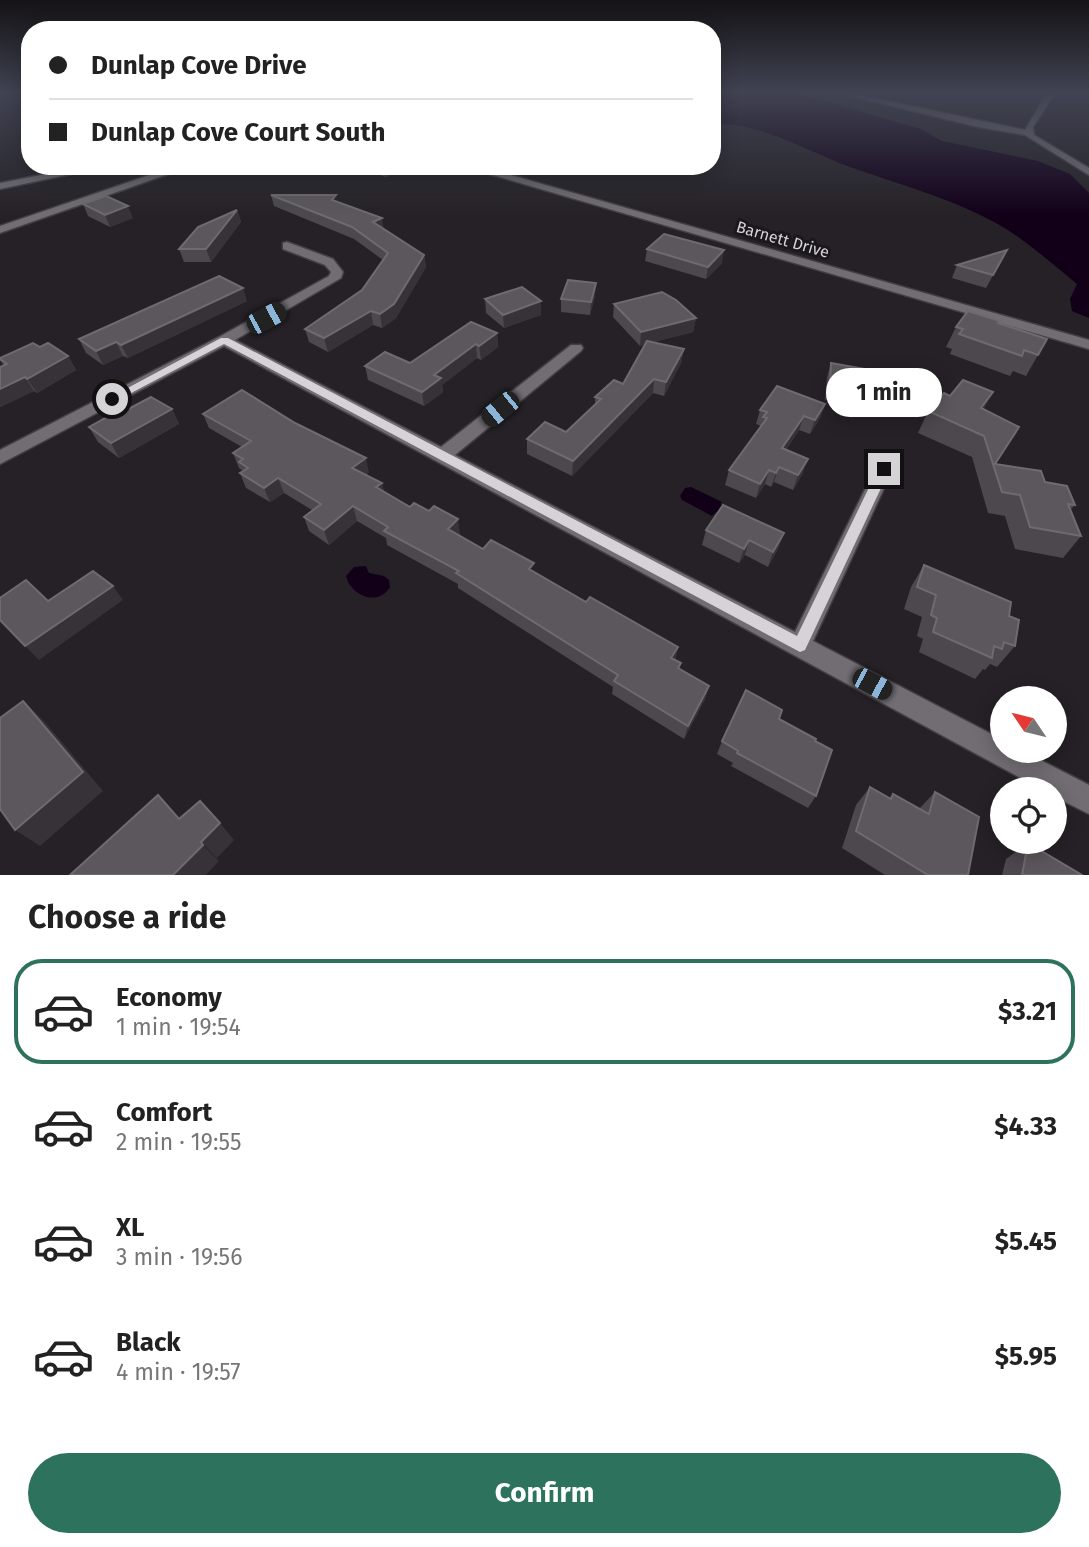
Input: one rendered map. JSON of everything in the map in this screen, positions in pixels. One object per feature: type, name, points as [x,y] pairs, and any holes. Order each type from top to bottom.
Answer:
[{"type":"street","points":[[1031,134],[1089,172]]},
{"type":"street","points":[[0,186],[57,175]]},
{"type":"street","points":[[103,195],[112,175]]},
{"type":"street","points":[[0,230],[160,175]]},
{"type":"street","name":"Barnett Drive","points":[[499,175],[1089,345]]},
{"type":"street","points":[[0,458],[328,285],[335,278],[337,272],[329,262],[287,246]]},
{"type":"street","points":[[224,340],[1089,800]]},
{"type":"street","points":[[443,455],[576,348]]},
{"type":"street","points":[[800,645],[884,469]]},
{"type":"shaded area","points":[[770,134],[929,134],[942,141],[1038,161],[1070,174],[1089,193],[1089,318],[1072,311],[1070,299],[1077,284],[1007,229],[961,206],[850,167]]},
{"type":"shaded area","points":[[691,487],[722,502],[720,504],[725,507],[719,514],[716,512],[712,516],[682,500],[680,496],[685,488]]},
{"type":"shaded area","points":[[366,566],[369,573],[384,576],[389,580],[390,587],[379,597],[359,594],[346,576],[354,567]]},
{"type":"building","points":[[271,195],[336,195],[332,200],[382,218],[373,222],[424,255],[394,304],[380,314],[371,311],[324,338],[305,329],[362,290],[388,253],[352,227]]},
{"type":"building","points":[[106,196],[128,206],[105,215],[83,204]]},
{"type":"building","points":[[237,210],[206,249],[179,249],[198,227]]},
{"type":"building","points":[[664,234],[724,250],[708,267],[647,249]]},
{"type":"building","points":[[1007,250],[993,275],[957,265]]},
{"type":"building","points":[[219,276],[243,288],[121,345],[116,342],[96,351],[79,339]]},
{"type":"building","points":[[568,280],[596,283],[591,302],[561,299]]},
{"type":"building","points":[[522,287],[541,301],[503,315],[485,299]]},
{"type":"building","points":[[662,292],[676,300],[696,318],[641,332],[614,304]]},
{"type":"building","points":[[968,311],[1047,339],[1038,355],[1024,350],[1022,356],[959,334],[963,329],[956,327]]},
{"type":"building","points":[[471,322],[497,333],[479,346],[476,344],[434,375],[441,378],[422,392],[365,366],[385,352],[410,363]]},
{"type":"building","points":[[647,341],[684,349],[666,382],[654,379],[573,461],[527,439],[545,422],[566,432],[601,399],[595,397],[614,380],[623,384]]},
{"type":"building","points":[[33,343],[40,347],[48,343],[68,356],[27,379],[25,377],[0,389],[0,367],[7,364],[0,358]]},
{"type":"building","points":[[831,363],[899,375],[900,398],[830,386]]},
{"type":"building","points":[[963,380],[993,392],[981,408],[1019,427],[995,464],[1041,471],[1045,482],[1067,486],[1075,505],[1068,504],[1081,536],[1030,527],[1020,495],[1002,492],[984,436],[928,411],[944,393],[950,396]]},
{"type":"building","points":[[777,386],[825,404],[815,420],[804,416],[782,448],[808,459],[798,475],[779,467],[776,473],[769,470],[760,484],[729,470],[767,418],[763,417],[767,412],[760,410]]},
{"type":"building","points":[[242,390],[295,423],[366,458],[352,468],[382,483],[376,487],[410,507],[414,503],[429,511],[434,506],[458,519],[448,529],[483,549],[491,540],[534,563],[529,569],[586,602],[590,597],[678,647],[671,658],[681,663],[678,668],[709,686],[688,726],[614,681],[618,675],[456,573],[459,571],[384,531],[388,527],[353,506],[324,530],[304,517],[321,504],[278,478],[264,488],[240,473],[248,468],[239,462],[243,459],[233,453],[251,441],[203,414]]},
{"type":"building","points":[[151,397],[172,409],[111,443],[89,427],[116,412],[119,414]]},
{"type":"building","points":[[723,505],[784,533],[773,552],[749,540],[744,549],[706,530]]},
{"type":"building","points":[[924,565],[1011,602],[1009,616],[1019,620],[1015,646],[1004,642],[1002,649],[994,646],[992,658],[933,632],[937,618],[931,615],[936,595],[917,587]]},
{"type":"building","points":[[93,571],[113,586],[25,646],[0,620],[0,598],[26,580],[48,601]]},
{"type":"building","points":[[746,690],[782,710],[779,719],[832,750],[816,796],[737,753],[738,751],[722,741]]},
{"type":"building","points":[[23,701],[83,772],[15,830],[0,809],[0,718]]},
{"type":"building","points":[[870,787],[891,799],[893,794],[929,814],[935,792],[979,817],[968,875],[928,875],[856,831]]},
{"type":"building","points":[[158,795],[179,819],[200,801],[220,823],[201,842],[203,845],[173,875],[70,875]]},
{"type":"building","points":[[1026,854],[1047,854],[1082,875],[1022,875]]},
{"type":"route","points":[[112,399],[224,340],[800,645],[884,469]]}]
